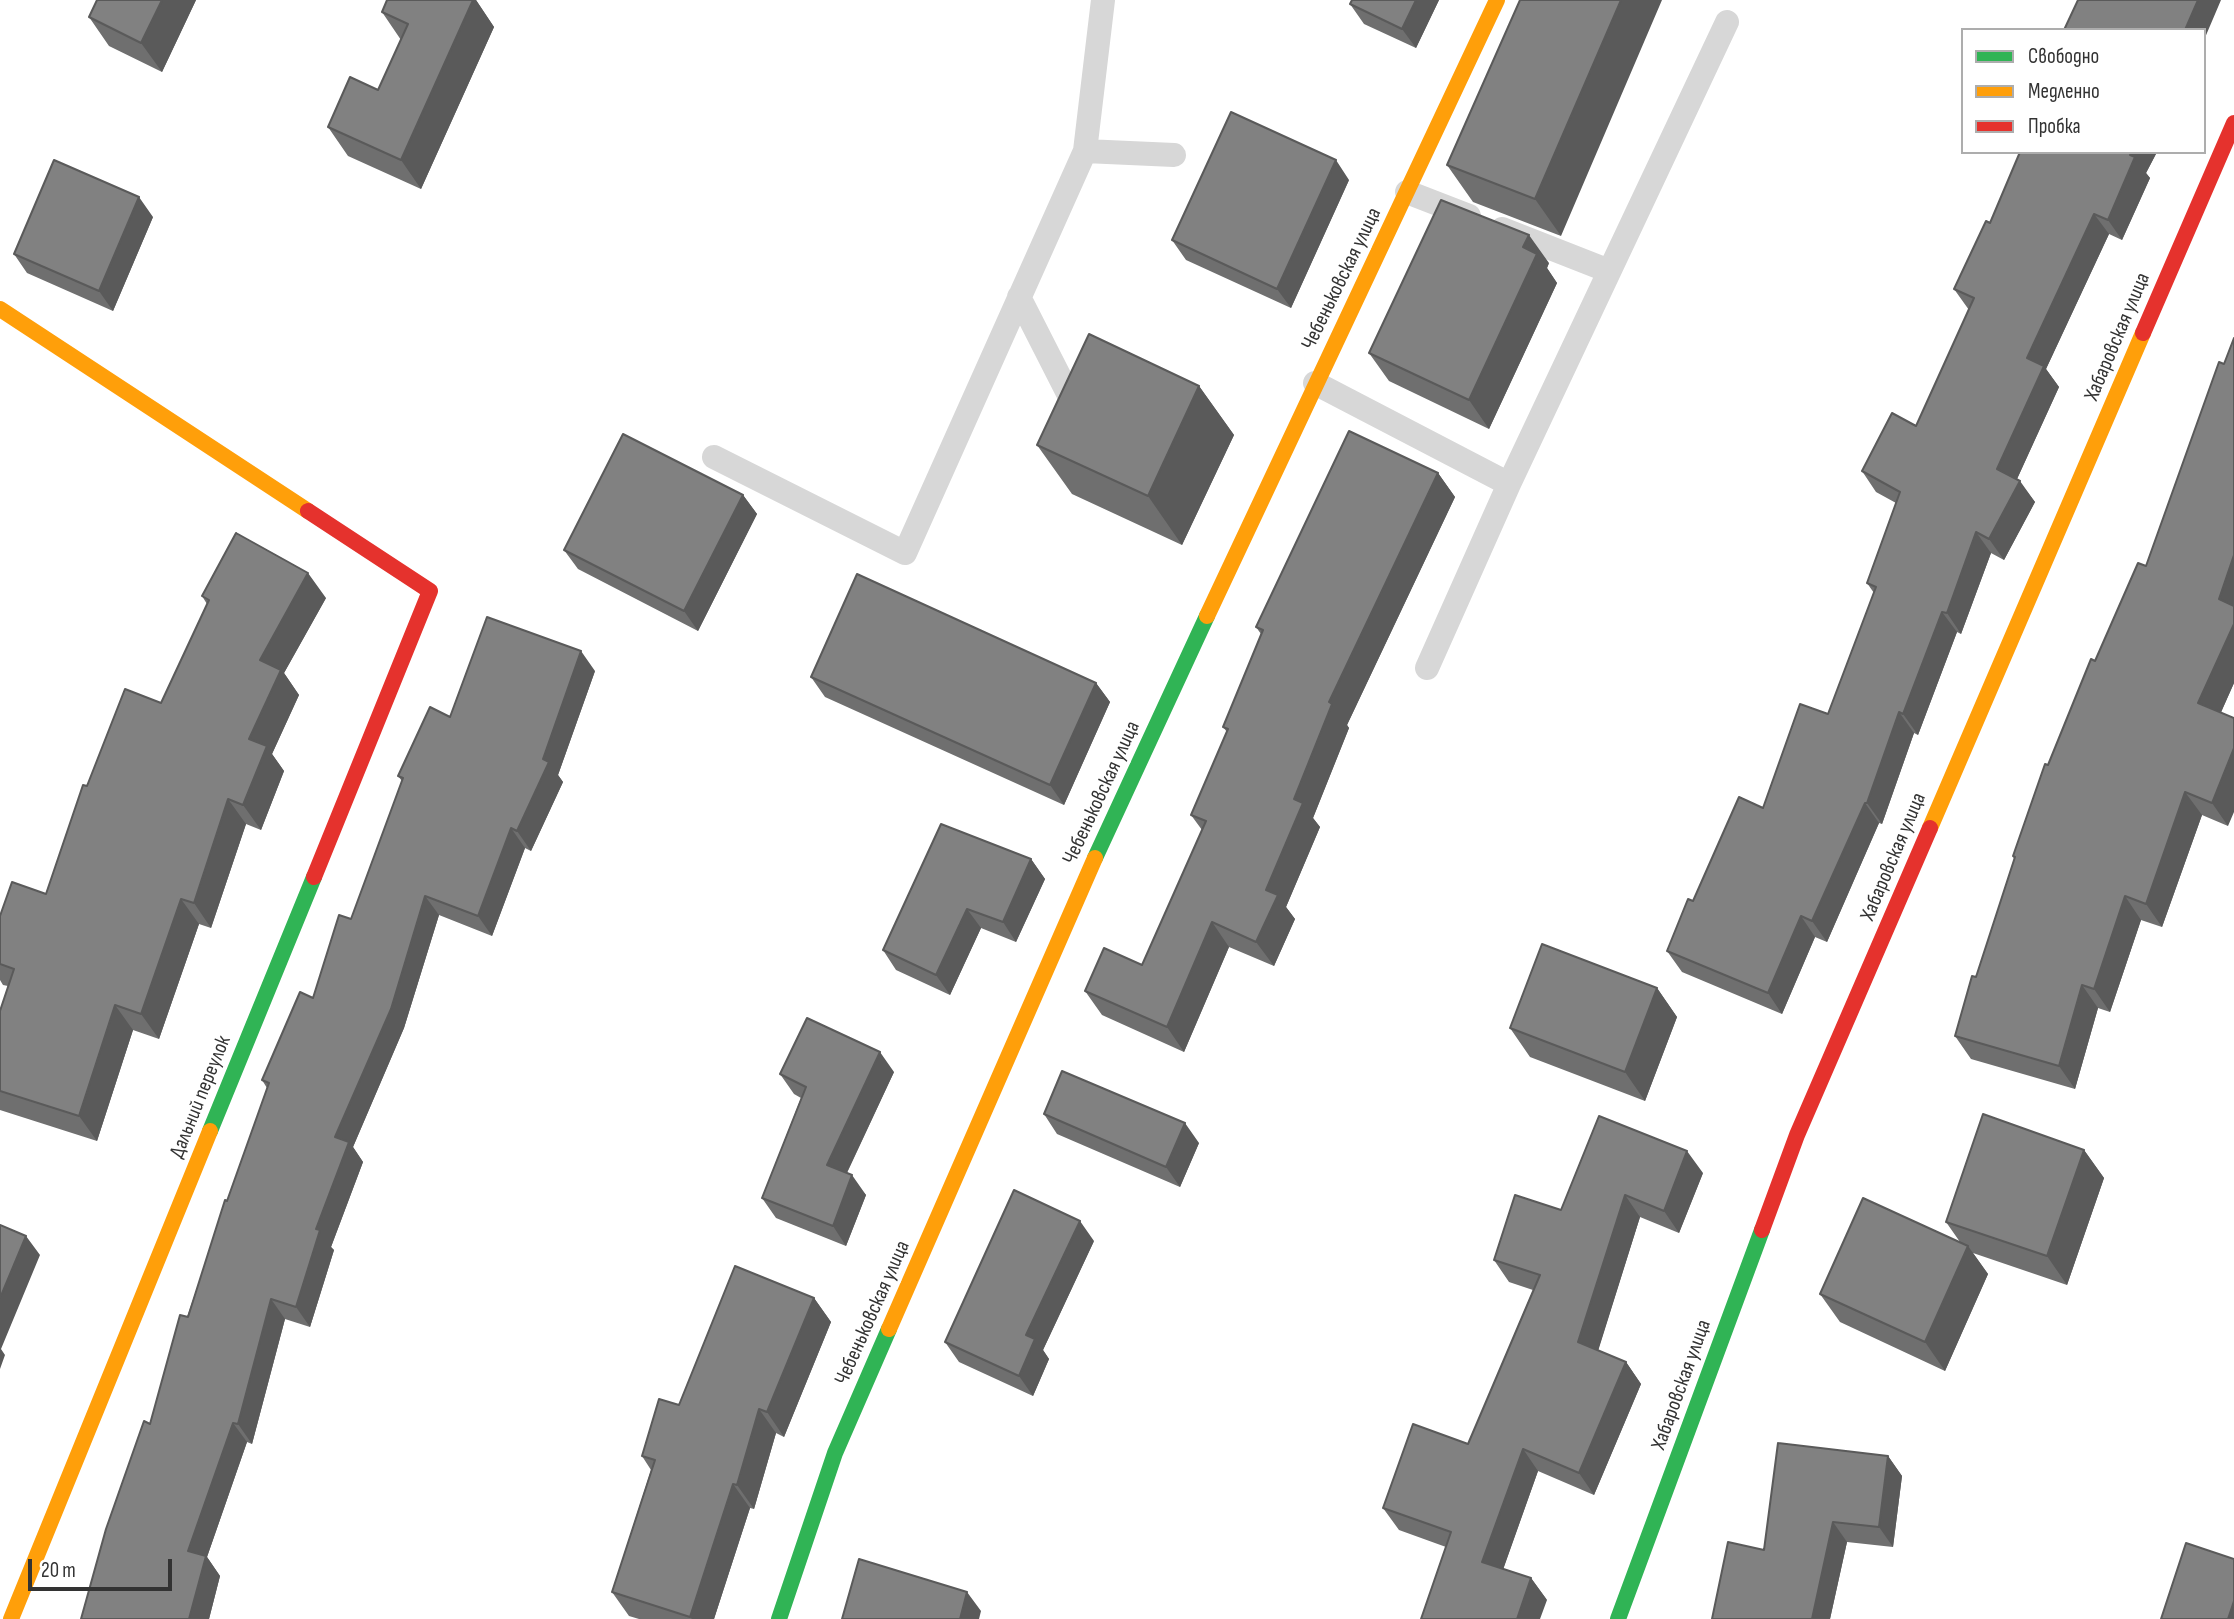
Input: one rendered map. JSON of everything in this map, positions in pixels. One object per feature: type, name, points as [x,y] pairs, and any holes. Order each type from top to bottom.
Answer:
[{"type":"street","name":"Чебеньковская улица","points":[[779,1619],[835,1453],[1092,864],[1315,383],[1497,0]]},
{"type":"street","name":"Хабаровская улица","points":[[1618,1619],[1797,1135],[2234,123]]},
{"type":"street","name":"Дальний переулок","points":[[0,309],[430,591],[11,1619]]},
{"type":"lane","points":[[714,457],[905,552],[1084,150],[1102,0]]},
{"type":"lane","points":[[1427,668],[1509,484],[1727,22]]},
{"type":"lane","points":[[1084,150],[1174,155]]},
{"type":"lane","points":[[1407,192],[1609,271]]},
{"type":"lane","points":[[1019,297],[1076,409]]},
{"type":"lane","points":[[1315,383],[1509,484]]},
{"type":"building","points":[[97,0],[162,0],[141,43],[89,17]]},
{"type":"building","points":[[387,0],[473,0],[401,160],[328,127],[350,77],[378,90],[408,24],[382,12]]},
{"type":"building","points":[[1352,0],[1416,0],[1402,29],[1350,4]]},
{"type":"building","points":[[1520,0],[1621,0],[1535,199],[1447,165]]},
{"type":"building","points":[[2078,0],[2198,0],[2186,28],[2065,28]]},
{"type":"building","points":[[1231,112],[1336,160],[1277,289],[1172,240]]},
{"type":"building","points":[[2019,154],[2131,154],[2135,157],[2108,220],[2094,214],[2027,358],[2044,366],[1997,469],[2020,481],[1989,539],[1976,532],[1947,613],[1942,612],[1903,714],[1899,712],[1867,803],[1812,921],[1801,916],[1768,993],[1667,951],[1688,899],[1693,901],[1739,797],[1763,808],[1800,704],[1828,714],[1876,587],[1867,583],[1900,492],[1862,471],[1892,413],[1916,426],[1974,298],[1954,289],[1986,221],[1990,223]]},
{"type":"building","points":[[54,160],[139,197],[99,291],[14,254]]},
{"type":"building","points":[[1441,200],[1529,235],[1523,247],[1537,254],[1469,400],[1369,353]]},
{"type":"building","points":[[1089,334],[1199,386],[1148,496],[1037,445]]},
{"type":"building","points":[[2234,338],[2234,555],[2219,599],[2234,606],[2234,624],[2198,703],[2234,718],[2234,748],[2212,803],[2185,792],[2146,904],[2125,896],[2094,989],[2082,985],[2059,1066],[1955,1036],[1972,976],[1976,977],[2045,764],[2048,765],[2091,659],[2095,661],[2138,563],[2146,566],[2219,362],[2224,364]]},
{"type":"building","points":[[1349,431],[1438,473],[1329,702],[1332,704],[1294,799],[1303,803],[1266,890],[1278,895],[1256,942],[1212,922],[1167,1027],[1085,991],[1104,948],[1142,965],[1206,821],[1191,815],[1228,729],[1223,727],[1263,630],[1256,627]]},
{"type":"building","points":[[623,434],[743,495],[684,611],[564,550]]},
{"type":"building","points":[[236,533],[308,573],[260,660],[281,670],[249,739],[267,746],[243,805],[228,799],[194,903],[181,899],[141,1014],[115,1005],[79,1116],[0,1091],[0,1011],[14,969],[0,964],[0,916],[12,882],[46,894],[83,785],[87,786],[125,689],[161,703],[209,600],[202,596]]},
{"type":"building","points":[[857,574],[1096,683],[1050,785],[811,677]]},
{"type":"building","points":[[487,617],[581,651],[543,759],[549,762],[517,831],[511,828],[478,916],[425,896],[391,1009],[335,1137],[349,1142],[316,1229],[320,1230],[296,1307],[271,1299],[238,1424],[233,1423],[188,1551],[206,1556],[189,1619],[81,1619],[106,1529],[144,1421],[150,1424],[180,1315],[188,1317],[225,1200],[227,1201],[269,1083],[262,1080],[300,992],[313,998],[339,915],[351,919],[403,778],[398,776],[430,707],[450,717]]},
{"type":"building","points":[[941,824],[1031,859],[1003,922],[967,909],[936,975],[883,950]]},
{"type":"building","points":[[1542,944],[1657,988],[1625,1072],[1510,1028]]},
{"type":"building","points":[[807,1018],[880,1052],[827,1165],[852,1175],[833,1226],[762,1198],[806,1087],[780,1074]]},
{"type":"building","points":[[1062,1071],[1185,1123],[1166,1167],[1044,1114]]},
{"type":"building","points":[[1983,1114],[2084,1150],[2047,1256],[1946,1222]]},
{"type":"building","points":[[1599,1116],[1687,1151],[1664,1211],[1625,1195],[1578,1342],[1626,1362],[1579,1473],[1523,1449],[1482,1562],[1531,1578],[1517,1619],[1421,1619],[1451,1532],[1383,1508],[1413,1424],[1468,1444],[1540,1275],[1494,1260],[1515,1195],[1561,1210]]},
{"type":"building","points":[[1014,1190],[1080,1221],[1026,1335],[1035,1339],[1019,1376],[945,1342]]},
{"type":"building","points":[[1863,1198],[1968,1246],[1925,1342],[1820,1294]]},
{"type":"building","points":[[0,1225],[26,1236],[0,1298]]},
{"type":"building","points":[[735,1266],[814,1298],[767,1412],[759,1409],[737,1485],[733,1484],[690,1617],[612,1592],[655,1460],[642,1456],[659,1399],[679,1405]]},
{"type":"building","points":[[1778,1443],[1888,1456],[1879,1527],[1833,1522],[1812,1619],[1712,1619],[1728,1542],[1764,1550]]},
{"type":"building","points":[[2186,1543],[2234,1559],[2234,1601],[2228,1619],[2161,1619]]},
{"type":"building","points":[[859,1559],[967,1592],[960,1619],[842,1619]]},
{"type":"traffic: fast","points":[[1095,858],[1207,616]]},
{"type":"traffic: fast","points":[[210,1131],[314,877]]},
{"type":"traffic: fast","points":[[1618,1619],[1762,1230]]},
{"type":"traffic: fast","points":[[779,1619],[835,1453],[889,1329]]},
{"type":"traffic: slow","points":[[1207,616],[1497,0]]},
{"type":"traffic: slow","points":[[0,309],[308,511]]},
{"type":"traffic: slow","points":[[1930,828],[2143,333]]},
{"type":"traffic: slow","points":[[889,1329],[1095,858]]},
{"type":"traffic: slow","points":[[11,1619],[210,1131]]},
{"type":"traffic: jam","points":[[2143,333],[2234,123]]},
{"type":"traffic: jam","points":[[308,511],[430,591],[314,877]]},
{"type":"traffic: jam","points":[[1762,1230],[1797,1135],[1930,828]]}]
